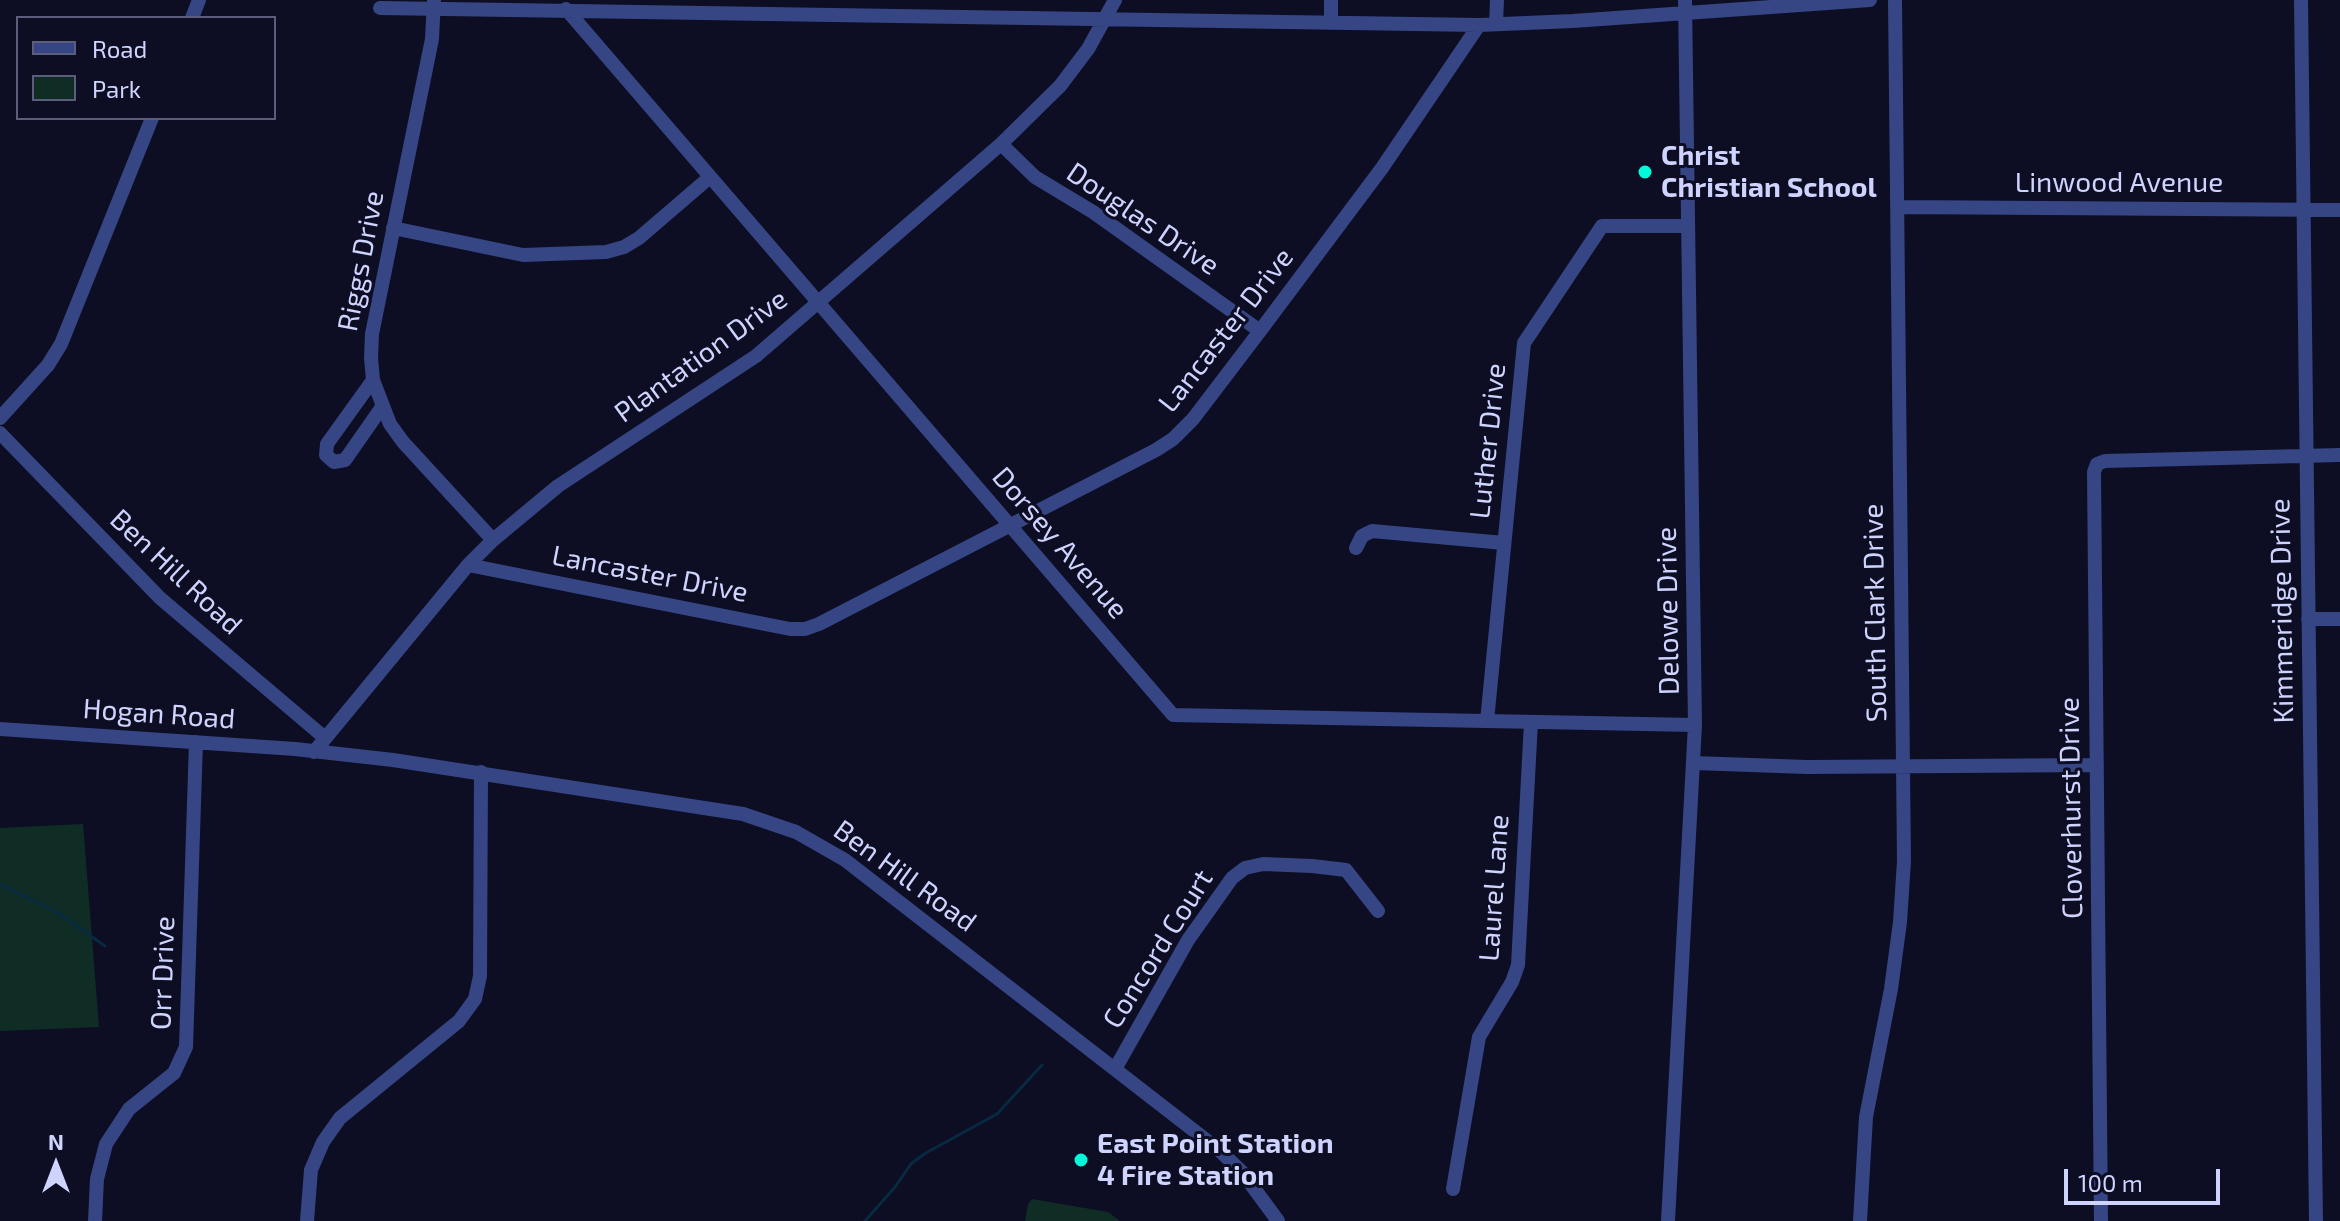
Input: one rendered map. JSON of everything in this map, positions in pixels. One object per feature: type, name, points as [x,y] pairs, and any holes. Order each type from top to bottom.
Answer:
[{"type":"street","name":"Plantation Drive","points":[[314,752],[468,565],[493,540],[558,486],[756,356],[818,303],[1001,144],[1060,86],[1088,49],[1115,0]]},
{"type":"street","points":[[1331,0],[1331,23]]},
{"type":"street","points":[[1496,24],[1497,0]]},
{"type":"street","points":[[380,8],[434,4],[566,9],[798,6],[1106,19],[1479,25],[1684,6],[1870,0]]},
{"type":"street","name":"South Clark Drive","points":[[1860,1221],[1866,1117],[1891,989],[1904,861],[1895,0]]},
{"type":"street","name":"Kimmeridge Drive","points":[[2301,0],[2316,1221]]},
{"type":"street","name":"Riggs Drive","points":[[434,4],[432,39],[372,334],[373,380],[382,407],[403,442],[493,540]]},
{"type":"street","name":"Delowe Drive","points":[[1668,1221],[1695,725],[1684,6]]},
{"type":"street","name":"Dorsey Avenue","points":[[566,9],[1173,715],[1695,725]]},
{"type":"street","name":"Lancaster Drive","points":[[468,565],[790,629],[805,629],[1010,526],[1173,439],[1193,419],[1382,168],[1479,25]]},
{"type":"street","points":[[0,418],[48,365],[61,344],[151,120]]},
{"type":"street","name":"Douglas Drive","points":[[1001,144],[1035,177],[1093,212],[1260,331]]},
{"type":"street","points":[[393,228],[523,255],[606,252],[624,247],[639,238],[710,177]]},
{"type":"street","name":"Linwood Avenue","points":[[1897,207],[2340,210]]},
{"type":"street","name":"Luther Drive","points":[[1487,721],[1524,343],[1602,226],[1687,226]]},
{"type":"street","points":[[373,380],[327,444],[326,455],[334,462],[345,460],[382,407]]},
{"type":"street","name":"Ben Hill Road","points":[[0,433],[160,598],[325,738]]},
{"type":"street","name":"Cloverhurst Drive","points":[[2101,1221],[2094,472],[2097,464],[2105,461],[2340,455]]},
{"type":"street","points":[[1356,548],[1362,536],[1372,531],[1504,543]]},
{"type":"street","points":[[2308,619],[2340,619]]},
{"type":"street","name":"Laurel Lane","points":[[1453,1189],[1479,1037],[1484,1023],[1512,982],[1518,965],[1531,722]]},
{"type":"street","name":"Hogan Road","points":[[0,729],[314,752]]},
{"type":"street","name":"Orr Drive","points":[[95,1221],[97,1179],[106,1144],[129,1109],[174,1073],[186,1047],[196,742]]},
{"type":"street","name":"Ben Hill Road","points":[[314,752],[481,772],[743,814],[796,832],[845,860],[1219,1150],[1263,1197],[1278,1221]]},
{"type":"street","points":[[1694,763],[1807,767],[2097,765]]},
{"type":"street","points":[[307,1221],[311,1170],[323,1142],[340,1118],[459,1021],[475,999],[480,976],[481,772]]},
{"type":"street","name":"Concord Court","points":[[1115,1069],[1188,940],[1232,878],[1245,868],[1275,865],[1346,870],[1378,911]]},
{"type":"green space","points":[[83,824],[99,1027],[0,1031],[0,828]]},
{"type":"green space","points":[[1032,1199],[1108,1212],[1120,1221],[1025,1221]]},
{"type":"waterway","points":[[0,884],[57,912],[105,946]]},
{"type":"waterway","points":[[865,1221],[911,1164],[997,1114],[1042,1065]]},
{"type":"place","name":"Christ Christian School","points":[[1645,172]]},
{"type":"place","name":"East Point Station 4 Fire Station","points":[[1081,1160]]}]
